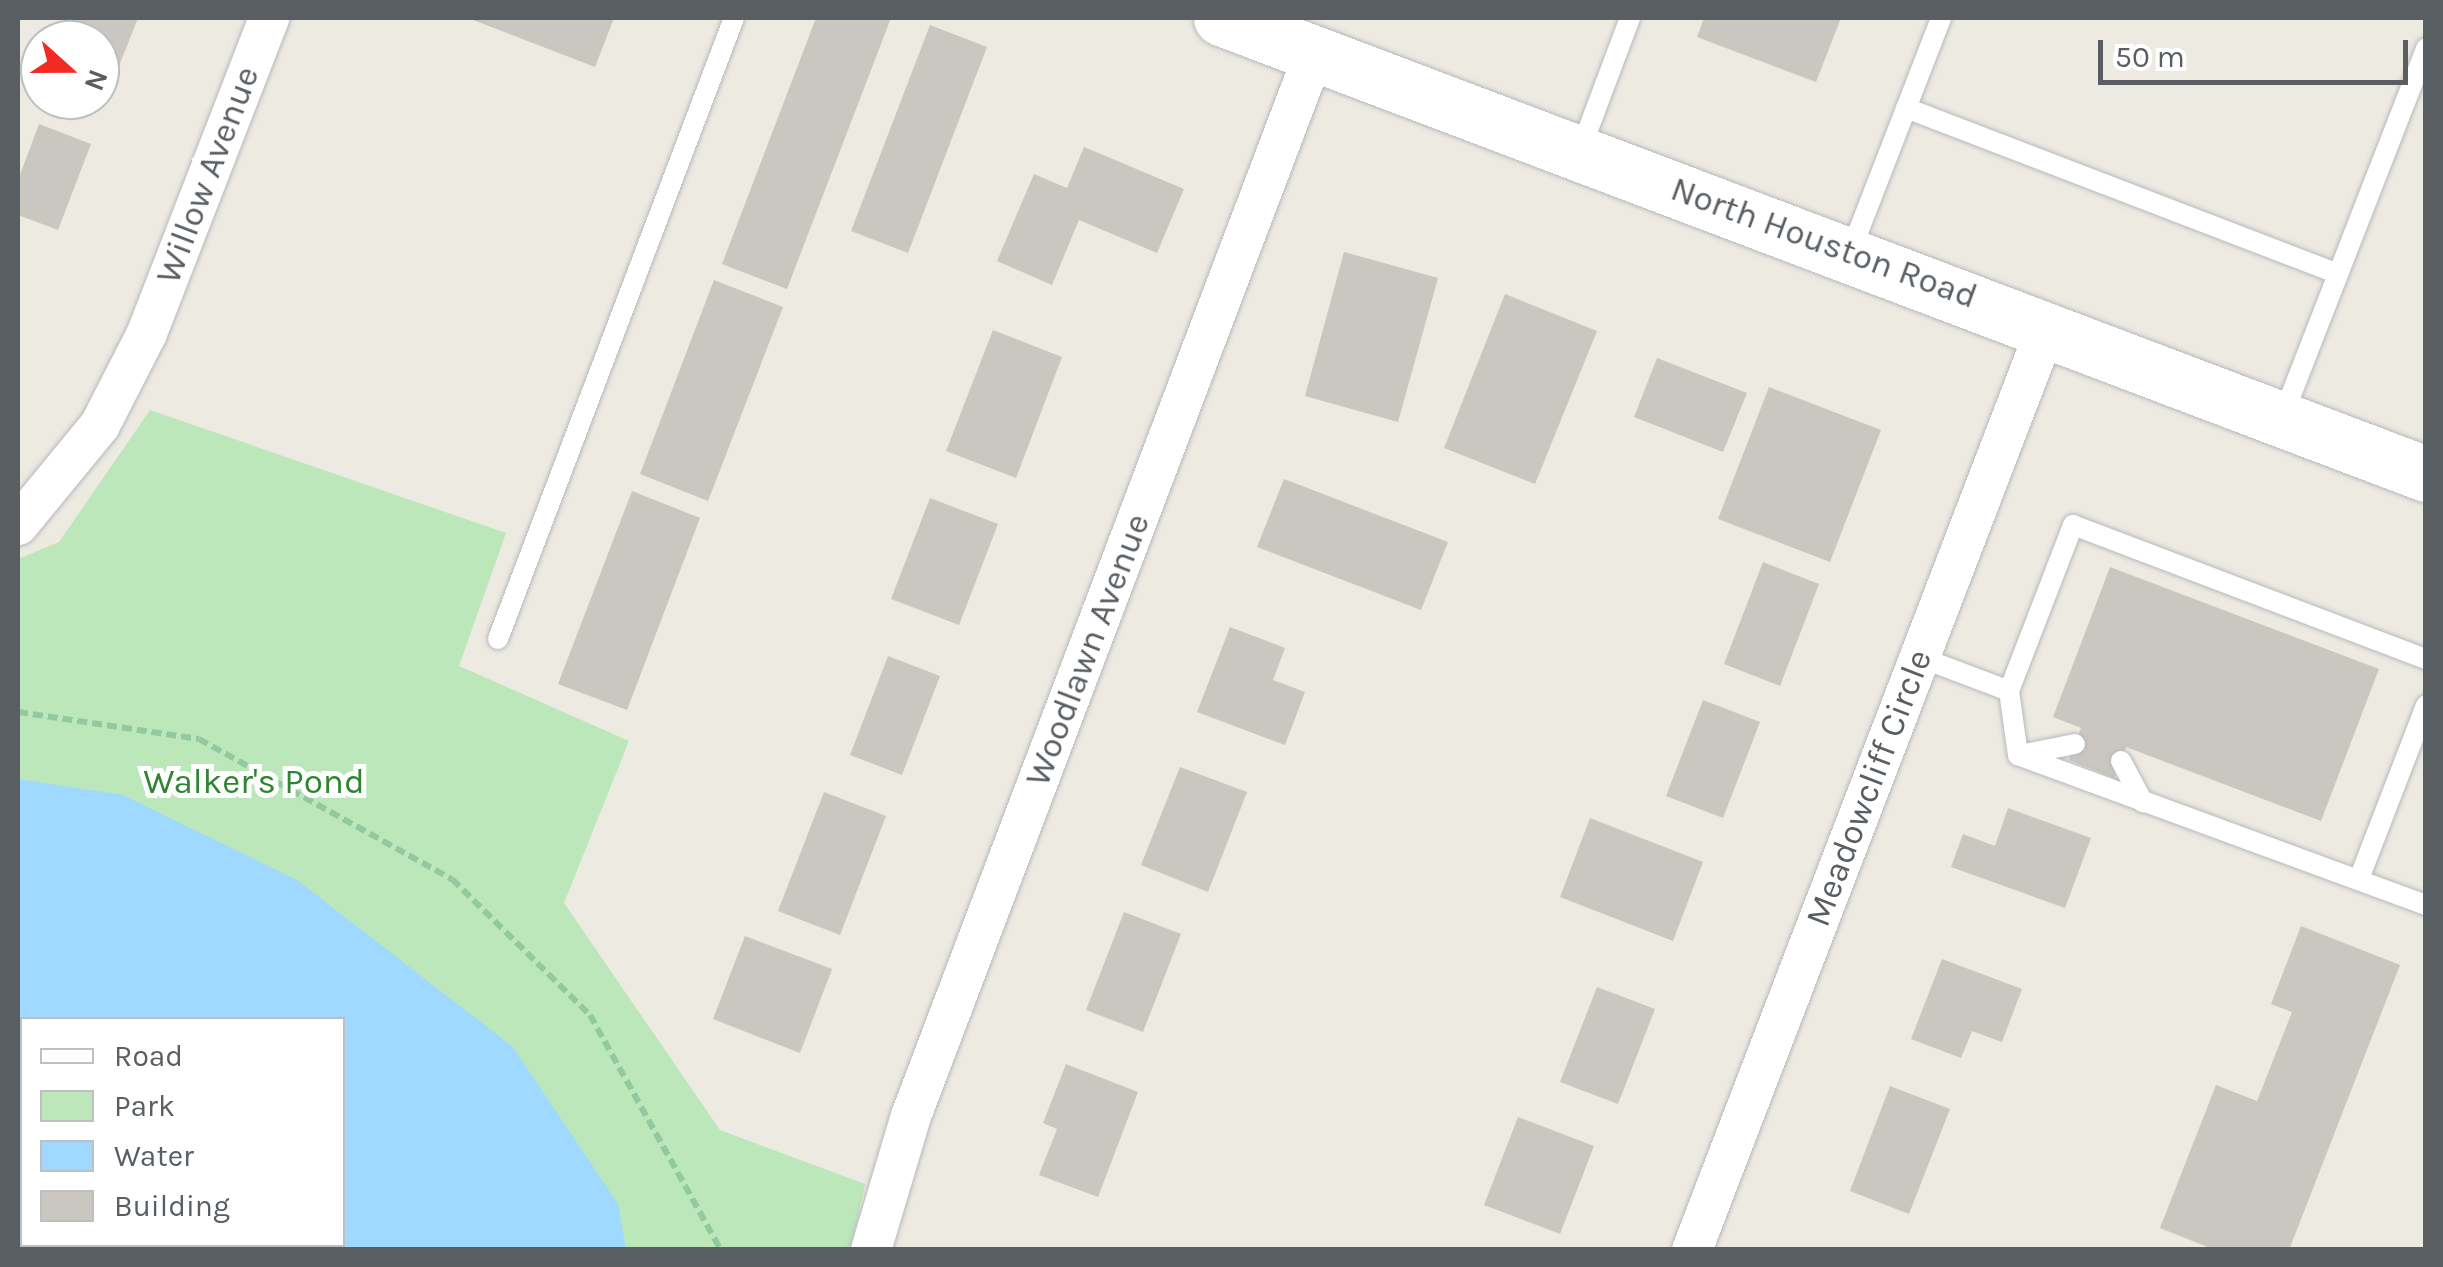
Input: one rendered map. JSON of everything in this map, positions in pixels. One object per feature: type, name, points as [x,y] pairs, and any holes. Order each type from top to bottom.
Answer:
[{"type":"street","name":"Willow Avenue","points":[[18,525],[100,425],[147,334],[269,18]]},
{"type":"street","name":"North Houston Road","points":[[1221,18],[2047,326],[2426,474]]},
{"type":"street","name":"Woodlawn Avenue","points":[[871,1250],[911,1116],[1314,54]]},
{"type":"street","name":"Meadowcliff Circle","points":[[1692,1250],[2047,326]]},
{"type":"lane","points":[[498,639],[734,18]]},
{"type":"lane","points":[[1580,152],[1630,18]]},
{"type":"lane","points":[[1850,253],[1941,18]]},
{"type":"lane","points":[[2282,418],[2426,48]]},
{"type":"lane","points":[[1906,108],[2338,274]]},
{"type":"lane","points":[[2018,755],[2009,691],[2073,526],[2426,660]]},
{"type":"lane","points":[[1920,657],[2009,691]]},
{"type":"lane","points":[[2358,879],[2426,705]]},
{"type":"lane","points":[[2018,755],[2075,744]]},
{"type":"lane","points":[[2018,755],[2426,905]]},
{"type":"lane","points":[[2120,762],[2143,802]]},
{"type":"path","points":[[18,712],[199,739],[452,879],[590,1016],[720,1250]]},
{"type":"green space","name":"Walker's Pond","points":[[150,410],[506,533],[459,666],[629,741],[564,903],[720,1130],[865,1184],[851,1249],[18,1250],[18,559],[59,542]]},
{"type":"water","points":[[18,779],[123,795],[297,880],[513,1047],[618,1204],[626,1249],[18,1249]]},
{"type":"building","points":[[138,18],[120,63],[120,20],[73,20]]},
{"type":"building","points":[[468,18],[614,18],[595,67]]},
{"type":"building","points":[[816,18],[891,18],[787,289],[722,264]]},
{"type":"building","points":[[1704,18],[1841,18],[1816,82],[1697,37]]},
{"type":"building","points":[[930,25],[987,47],[908,253],[851,231]]},
{"type":"building","points":[[39,124],[91,144],[58,230],[18,215],[18,180]]},
{"type":"building","points":[[1084,147],[1184,189],[1157,253],[1079,220],[1052,285],[997,261],[1034,174],[1067,188]]},
{"type":"building","points":[[1344,252],[1438,278],[1398,422],[1305,396]]},
{"type":"building","points":[[714,280],[783,307],[708,501],[640,474]]},
{"type":"building","points":[[1505,294],[1597,331],[1535,484],[1444,448]]},
{"type":"building","points":[[993,330],[1062,357],[1016,478],[946,451]]},
{"type":"building","points":[[1657,358],[1747,393],[1723,452],[1634,417]]},
{"type":"building","points":[[1769,387],[1881,430],[1830,562],[1718,519]]},
{"type":"building","points":[[1284,479],[1448,542],[1421,610],[1257,547]]},
{"type":"building","points":[[632,491],[700,518],[627,710],[558,684]]},
{"type":"building","points":[[930,498],[998,524],[959,625],[891,599]]},
{"type":"building","points":[[1763,562],[1819,584],[1780,686],[1724,664]]},
{"type":"building","points":[[2110,567],[2379,669],[2321,821],[2126,747],[2114,778],[2069,760],[2081,728],[2053,717]]},
{"type":"building","points":[[1230,627],[1285,648],[1273,680],[1305,692],[1285,745],[1197,712]]},
{"type":"building","points":[[888,656],[940,676],[902,775],[850,755]]},
{"type":"building","points":[[1703,700],[1760,722],[1723,818],[1666,796]]},
{"type":"building","points":[[1180,767],[1247,792],[1208,892],[1141,865]]},
{"type":"building","points":[[824,792],[886,816],[840,935],[778,911]]},
{"type":"building","points":[[2008,808],[2091,838],[2065,908],[1951,867],[1963,834],[1995,846]]},
{"type":"building","points":[[1590,818],[1703,862],[1673,941],[1560,897]]},
{"type":"building","points":[[1124,912],[1181,934],[1143,1032],[1086,1010]]},
{"type":"building","points":[[2301,926],[2400,965],[2289,1250],[2215,1250],[2160,1228],[2216,1085],[2257,1101],[2292,1012],[2271,1004]]},
{"type":"building","points":[[745,936],[832,969],[800,1053],[713,1019]]},
{"type":"building","points":[[1942,959],[2022,989],[2002,1042],[1972,1031],[1961,1058],[1911,1039]]},
{"type":"building","points":[[1597,987],[1655,1009],[1618,1104],[1560,1082]]},
{"type":"building","points":[[1066,1064],[1138,1092],[1098,1197],[1039,1175],[1057,1129],[1043,1123]]},
{"type":"building","points":[[1890,1086],[1950,1109],[1909,1214],[1850,1191]]},
{"type":"building","points":[[1518,1117],[1594,1146],[1560,1234],[1484,1205]]}]
